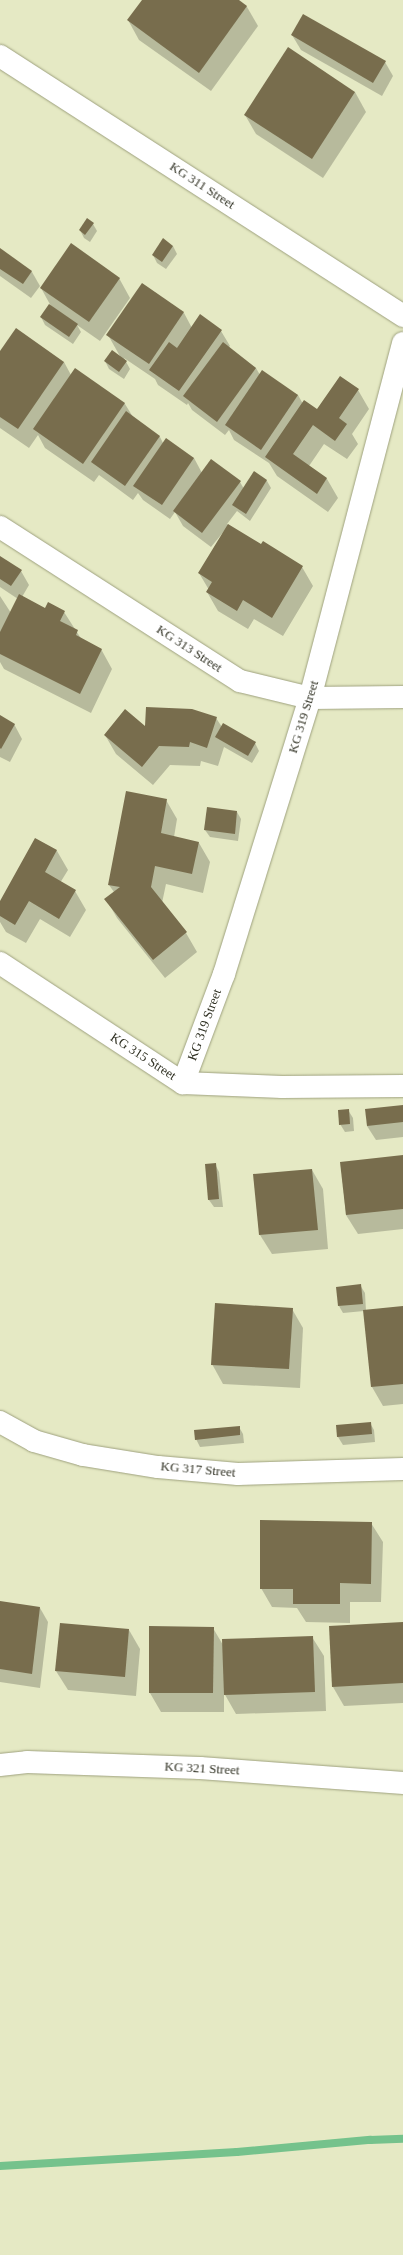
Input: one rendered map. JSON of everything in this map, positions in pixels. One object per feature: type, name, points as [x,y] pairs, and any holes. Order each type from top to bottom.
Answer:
[{"type":"street","name":"KG 311 Street","points":[[0,56],[403,316]]},
{"type":"street","name":"KG 319 Street","points":[[183,1083],[224,974],[310,698],[403,343]]},
{"type":"street","name":"KG 313 Street","points":[[0,527],[240,681],[310,698],[403,697]]},
{"type":"street","name":"KG 315 Street","points":[[0,963],[183,1083],[282,1087],[403,1086]]},
{"type":"street","name":"KG 317 Street","points":[[0,1422],[34,1441],[83,1455],[158,1467],[238,1474],[403,1469]]},
{"type":"street","name":"KG 321 Street","points":[[0,1765],[27,1762],[200,1768],[403,1783]]},
{"type":"building","points":[[142,0],[239,0],[247,6],[199,73],[127,20]]},
{"type":"building","points":[[303,14],[386,61],[373,83],[291,35]]},
{"type":"building","points":[[288,47],[355,92],[312,159],[244,115]]},
{"type":"building","points":[[87,218],[94,223],[85,235],[79,230]]},
{"type":"building","points":[[163,238],[173,246],[162,262],[152,255]]},
{"type":"building","points":[[71,243],[120,278],[89,322],[40,288]]},
{"type":"building","points":[[0,248],[32,271],[23,284],[0,269]]},
{"type":"building","points":[[142,283],[184,312],[149,364],[106,335]]},
{"type":"building","points":[[49,304],[78,324],[69,337],[40,317]]},
{"type":"building","points":[[200,314],[222,330],[179,391],[149,370],[169,342],[177,348]]},
{"type":"building","points":[[16,328],[64,362],[18,429],[0,417],[0,351]]},
{"type":"building","points":[[223,342],[256,368],[217,422],[183,396]]},
{"type":"building","points":[[112,350],[127,361],[119,372],[104,361]]},
{"type":"building","points":[[75,368],[125,403],[83,464],[33,429]]},
{"type":"building","points":[[262,370],[298,395],[261,450],[225,425]]},
{"type":"building","points":[[340,376],[359,389],[339,418],[347,424],[335,441],[313,425],[293,454],[327,478],[317,494],[265,457],[304,400],[317,409]]},
{"type":"building","points":[[126,411],[160,436],[125,486],[91,462]]},
{"type":"building","points":[[166,438],[194,458],[162,505],[133,486]]},
{"type":"building","points":[[211,459],[241,481],[202,533],[173,511]]},
{"type":"building","points":[[254,471],[267,480],[246,514],[232,505]]},
{"type":"building","points":[[228,524],[261,544],[263,541],[303,566],[272,618],[243,600],[237,611],[206,592],[212,582],[198,573]]},
{"type":"building","points":[[0,556],[22,570],[11,586],[0,579]]},
{"type":"building","points":[[19,594],[45,608],[48,602],[65,611],[60,621],[78,630],[76,635],[102,649],[80,694],[0,654],[0,632]]},
{"type":"building","points":[[146,707],[192,709],[217,717],[207,748],[190,742],[189,747],[159,746],[142,767],[104,735],[125,709],[145,726]]},
{"type":"building","points":[[0,715],[15,724],[1,749],[0,748]]},
{"type":"building","points":[[223,723],[256,742],[248,756],[215,737]]},
{"type":"building","points":[[126,791],[167,799],[161,833],[199,842],[192,874],[155,866],[151,887],[187,932],[153,960],[104,899],[120,887],[108,885]]},
{"type":"building","points":[[207,807],[237,811],[235,834],[204,830]]},
{"type":"building","points":[[35,838],[57,850],[45,872],[76,890],[59,919],[29,901],[15,925],[0,916],[0,901]]},
{"type":"building","points":[[403,1105],[403,1122],[367,1126],[365,1109]]},
{"type":"building","points":[[349,1109],[350,1124],[339,1125],[338,1110]]},
{"type":"building","points":[[403,1155],[403,1209],[346,1215],[340,1162]]},
{"type":"building","points":[[216,1163],[219,1199],[208,1200],[205,1164]]},
{"type":"building","points":[[312,1169],[318,1230],[259,1235],[253,1174]]},
{"type":"building","points":[[361,1284],[363,1304],[338,1306],[336,1287]]},
{"type":"building","points":[[215,1303],[293,1308],[289,1369],[211,1365]]},
{"type":"building","points":[[403,1306],[403,1384],[371,1387],[363,1310]]},
{"type":"building","points":[[371,1422],[372,1434],[337,1437],[336,1425]]},
{"type":"building","points":[[240,1426],[240,1435],[195,1440],[194,1430]]},
{"type":"building","points":[[260,1520],[372,1522],[371,1584],[340,1583],[340,1604],[293,1604],[293,1589],[260,1589]]},
{"type":"building","points":[[0,1601],[40,1607],[32,1674],[0,1669]]},
{"type":"building","points":[[403,1622],[403,1683],[332,1687],[329,1626]]},
{"type":"building","points":[[60,1623],[129,1629],[125,1677],[55,1671]]},
{"type":"building","points":[[149,1626],[214,1627],[213,1693],[149,1693]]},
{"type":"building","points":[[313,1636],[315,1692],[224,1695],[222,1639]]},
{"type":"waterway","points":[[0,2166],[237,2152],[370,2140],[403,2139]]}]
